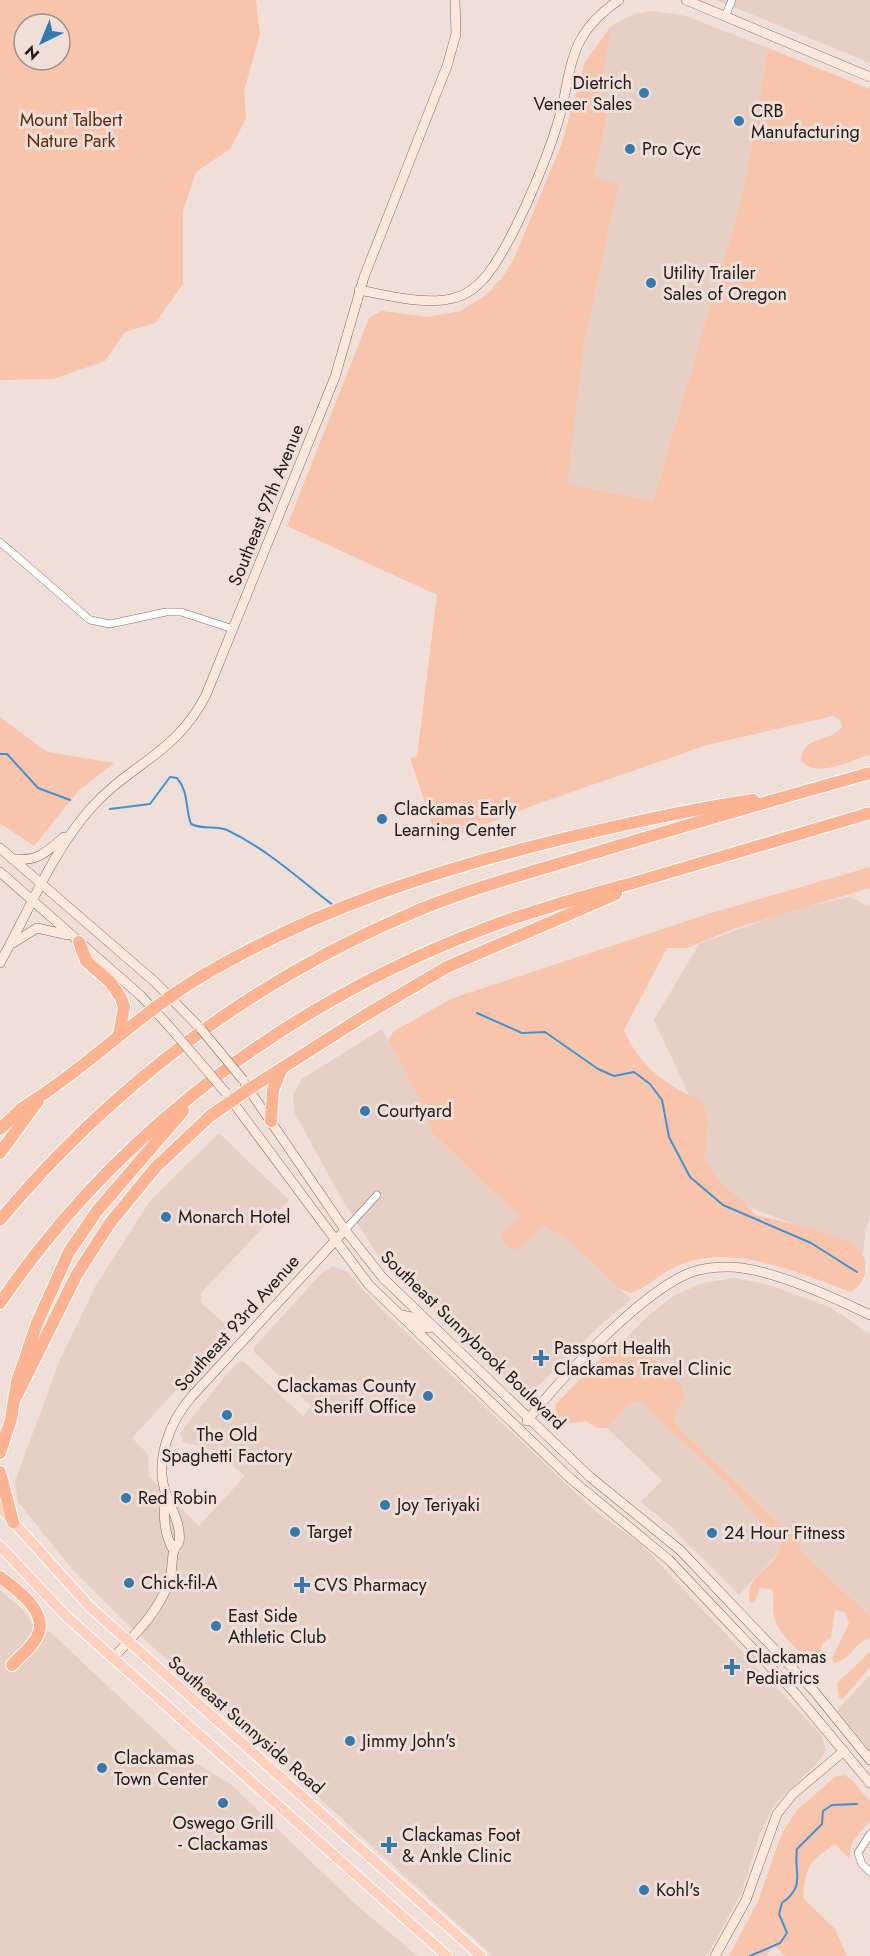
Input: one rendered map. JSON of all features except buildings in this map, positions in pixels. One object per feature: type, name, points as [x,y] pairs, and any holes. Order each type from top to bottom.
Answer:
[{"type":"highway","points":[[0,1220],[53,1159],[131,1085],[216,1021],[300,968],[382,926],[457,896],[870,773]]},
{"type":"highway","points":[[0,1129],[22,1108],[40,1097],[170,996],[260,945],[338,909],[401,885],[521,849],[684,810],[793,795]]},
{"type":"highway","points":[[0,1303],[33,1257],[98,1182],[142,1139],[207,1083],[318,1008],[366,981],[418,956],[512,920],[870,813]]},
{"type":"highway","points":[[0,1453],[16,1397],[77,1274],[110,1223],[154,1168],[229,1097],[246,1084],[283,1067],[395,996],[447,968],[667,872]]},
{"type":"highway","points":[[76,940],[86,961],[110,982],[121,998],[124,1007],[119,1035]]},
{"type":"highway","points":[[271,1122],[273,1090],[283,1067]]},
{"type":"highway","points":[[16,1397],[17,1382],[37,1323],[73,1246],[97,1211],[207,1083]]},
{"type":"highway","points":[[0,1153],[40,1097]]},
{"type":"highway","points":[[0,1472],[13,1522]]},
{"type":"highway","points":[[0,1577],[28,1602],[39,1618],[38,1634],[12,1665]]},
{"type":"main road","name":"Southeast Sunnyside Road","points":[[0,1508],[53,1569],[128,1642],[481,1956]]},
{"type":"main road","name":"Southeast Sunnyside Road","points":[[0,1546],[61,1611],[447,1956]]},
{"type":"street","name":"Southeast 97th Avenue","points":[[0,963],[74,828],[104,795],[126,776],[170,745],[192,721],[213,681],[335,377],[359,290],[450,58],[456,29],[455,0]]},
{"type":"street","points":[[359,290],[418,299],[452,299],[470,291],[487,275],[511,234],[555,131],[568,72],[579,43],[602,12],[619,0]]},
{"type":"street","points":[[686,0],[870,77]]},
{"type":"street","points":[[725,17],[732,0]]},
{"type":"street","points":[[0,542],[90,620],[110,624],[166,612],[181,612],[233,629]]},
{"type":"street","points":[[12,859],[39,858],[74,828]]},
{"type":"street","name":"Southeast Sunnybrook Boulevard","points":[[0,848],[170,996],[246,1084],[345,1230],[377,1271],[590,1477],[680,1550],[814,1691],[870,1760]]},
{"type":"street","name":"Southeast Sunnybrook Boulevard","points":[[0,872],[168,1025],[229,1097],[369,1285],[581,1488],[669,1560],[795,1693],[870,1784]]},
{"type":"street","points":[[9,947],[37,928],[76,940]]},
{"type":"street","name":"Southeast 93rd Avenue","points":[[113,1658],[152,1614],[163,1596],[172,1573],[174,1551],[169,1543],[163,1510],[166,1494],[163,1473],[165,1448],[181,1411],[377,1195]]},
{"type":"street","points":[[520,1430],[607,1335],[667,1285],[692,1272],[730,1266],[768,1273],[870,1315]]},
{"type":"street","points":[[400,1315],[408,1316],[424,1328],[433,1327]]},
{"type":"street","points":[[715,1956],[746,1900],[777,1814],[793,1794],[844,1751]]},
{"type":"street","points":[[870,1834],[858,1853],[862,1864],[870,1872]]},
{"type":"shaded area","points":[[715,0],[870,0],[870,63],[746,12]]},
{"type":"shaded area","points":[[653,11],[686,16],[768,48],[743,194],[653,501],[566,484],[584,345],[619,183],[594,178],[609,107],[599,105],[611,26],[634,14]]},
{"type":"shaded area","points":[[850,897],[870,907],[870,1217],[866,1228],[863,1254],[829,1237],[743,1205],[727,1195],[690,1138],[697,1112],[654,1020],[699,944],[795,909]]},
{"type":"shaded area","points":[[382,1029],[426,1111],[432,1133],[519,1216],[502,1235],[518,1250],[544,1226],[569,1241],[631,1299],[594,1331],[529,1395],[519,1394],[377,1254],[343,1201],[294,1112],[293,1095],[302,1079]]},
{"type":"shaded area","points":[[219,1133],[289,1200],[202,1292],[200,1302],[232,1330],[132,1438],[148,1454],[149,1477],[199,1526],[245,1476],[214,1450],[183,1442],[180,1433],[225,1376],[238,1362],[243,1361],[303,1416],[311,1406],[254,1352],[254,1347],[323,1272],[332,1266],[346,1271],[382,1310],[596,1512],[641,1544],[822,1736],[826,1750],[819,1761],[775,1804],[760,1833],[742,1891],[707,1956],[493,1956],[122,1619],[72,1569],[18,1502],[15,1481],[60,1360],[95,1287],[150,1201]]},
{"type":"shaded area","points":[[734,1278],[766,1284],[830,1307],[870,1334],[870,1616],[807,1557],[793,1537],[681,1430],[674,1420],[684,1397],[668,1371],[638,1343],[626,1338],[649,1315],[675,1295],[703,1283]]},
{"type":"shaded area","points":[[631,1402],[642,1402],[727,1483],[780,1543],[779,1552],[739,1595],[668,1524],[641,1502],[662,1480],[607,1428]]},
{"type":"shaded area","name":"Clackamas Town Center","points":[[0,1590],[25,1612],[33,1625],[50,1632],[178,1752],[232,1785],[352,1901],[417,1956],[0,1956]]},
{"type":"shaded area","points":[[870,1675],[870,1751],[837,1710]]},
{"type":"green space","name":"Mount Talbert Nature Park","points":[[0,0],[256,0],[260,34],[244,91],[246,119],[230,149],[196,172],[183,211],[183,284],[155,323],[125,332],[105,361],[53,379],[0,380]]},
{"type":"green space","points":[[611,26],[599,104],[609,107],[594,177],[619,183],[584,345],[567,484],[653,501],[743,194],[768,48],[870,89],[870,755],[824,769],[807,766],[801,760],[807,747],[837,732],[842,727],[840,720],[833,716],[707,745],[540,803],[442,841],[433,826],[410,758],[417,757],[437,595],[287,526],[369,318],[382,311],[428,317],[460,311],[486,295],[513,261],[562,143],[585,62]]},
{"type":"green space","points":[[0,717],[47,752],[114,763],[79,790],[34,846],[0,823]]},
{"type":"green space","points":[[870,867],[870,888],[733,929],[687,948],[667,948],[624,1030],[637,1054],[646,1064],[666,1082],[702,1101],[708,1122],[704,1156],[716,1177],[756,1215],[814,1229],[854,1244],[865,1259],[865,1274],[859,1286],[851,1292],[788,1269],[742,1258],[720,1257],[698,1259],[677,1266],[643,1288],[630,1293],[619,1288],[569,1241],[544,1226],[518,1250],[507,1246],[502,1235],[519,1216],[432,1133],[426,1111],[388,1040],[394,1031],[453,998],[708,914]]},
{"type":"green space","points":[[626,1338],[638,1343],[683,1387],[684,1397],[674,1420],[681,1430],[793,1537],[807,1557],[870,1616],[870,1638],[860,1643],[845,1659],[834,1663],[832,1659],[849,1623],[845,1612],[835,1610],[831,1637],[823,1643],[818,1656],[810,1660],[792,1644],[778,1625],[773,1611],[774,1597],[771,1589],[760,1588],[755,1602],[750,1603],[749,1593],[752,1584],[775,1558],[780,1543],[727,1483],[642,1403],[631,1402],[607,1428],[597,1428],[586,1421],[571,1423],[557,1415],[555,1405],[614,1344]]},
{"type":"green space","points":[[870,1652],[870,1667],[843,1699],[839,1698],[837,1683]]},
{"type":"green space","points":[[844,1775],[851,1779],[870,1801],[870,1821],[853,1843],[850,1859],[835,1844],[814,1861],[807,1871],[803,1898],[835,1929],[847,1956],[785,1956],[774,1945],[766,1956],[729,1956],[758,1901],[782,1833],[797,1810],[835,1777]]},
{"type":"waterway","points":[[0,754],[7,754],[38,788],[70,800]]},
{"type":"waterway","points":[[110,809],[150,804],[170,777],[177,778],[185,794],[191,824],[227,830],[256,846],[334,906]]},
{"type":"waterway","points":[[477,1013],[522,1033],[545,1032],[598,1069],[614,1076],[634,1072],[650,1084],[662,1100],[669,1137],[690,1177],[723,1205],[811,1243],[857,1272]]},
{"type":"waterway","points":[[750,1956],[780,1943],[787,1933],[779,1914],[782,1903],[790,1896],[797,1884],[797,1849],[822,1824],[823,1811],[832,1805],[857,1804]]},
{"type":"place","name":"Dietrich Veneer Sales","points":[[644,93]]},
{"type":"place","name":"CRB Manufacturing","points":[[739,121]]},
{"type":"place","name":"Pro Cyc","points":[[630,149]]},
{"type":"place","name":"Utility Trailer Sales of Oregon","points":[[651,283]]},
{"type":"place","name":"Clackamas Early Learning Center","points":[[382,819]]},
{"type":"place","name":"Courtyard","points":[[365,1111]]},
{"type":"place","name":"Monarch Hotel","points":[[166,1217]]},
{"type":"place","name":"Passport Health Clackamas Travel Clinic","points":[[541,1358]]},
{"type":"place","name":"Clackamas County Sheriff Office","points":[[428,1396]]},
{"type":"place","name":"The Old Spaghetti Factory","points":[[227,1415]]},
{"type":"place","name":"Red Robin","points":[[126,1498]]},
{"type":"place","name":"Joy Teriyaki","points":[[385,1505]]},
{"type":"place","name":"Target","points":[[295,1532]]},
{"type":"place","name":"24 Hour Fitness","points":[[712,1533]]},
{"type":"place","name":"Chick-fil-A","points":[[129,1583]]},
{"type":"place","name":"CVS Pharmacy","points":[[302,1585]]},
{"type":"place","name":"East Side Athletic Club","points":[[216,1626]]},
{"type":"place","name":"Clackamas Pediatrics","points":[[732,1667]]},
{"type":"place","name":"Jimmy John's","points":[[350,1741]]},
{"type":"place","name":"Clackamas Town Center","points":[[102,1768]]},
{"type":"place","name":"Oswego Grill - Clackamas","points":[[223,1803]]},
{"type":"place","name":"Clackamas Foot & Ankle Clinic","points":[[389,1845]]},
{"type":"place","name":"Kohl's","points":[[644,1890]]}]
